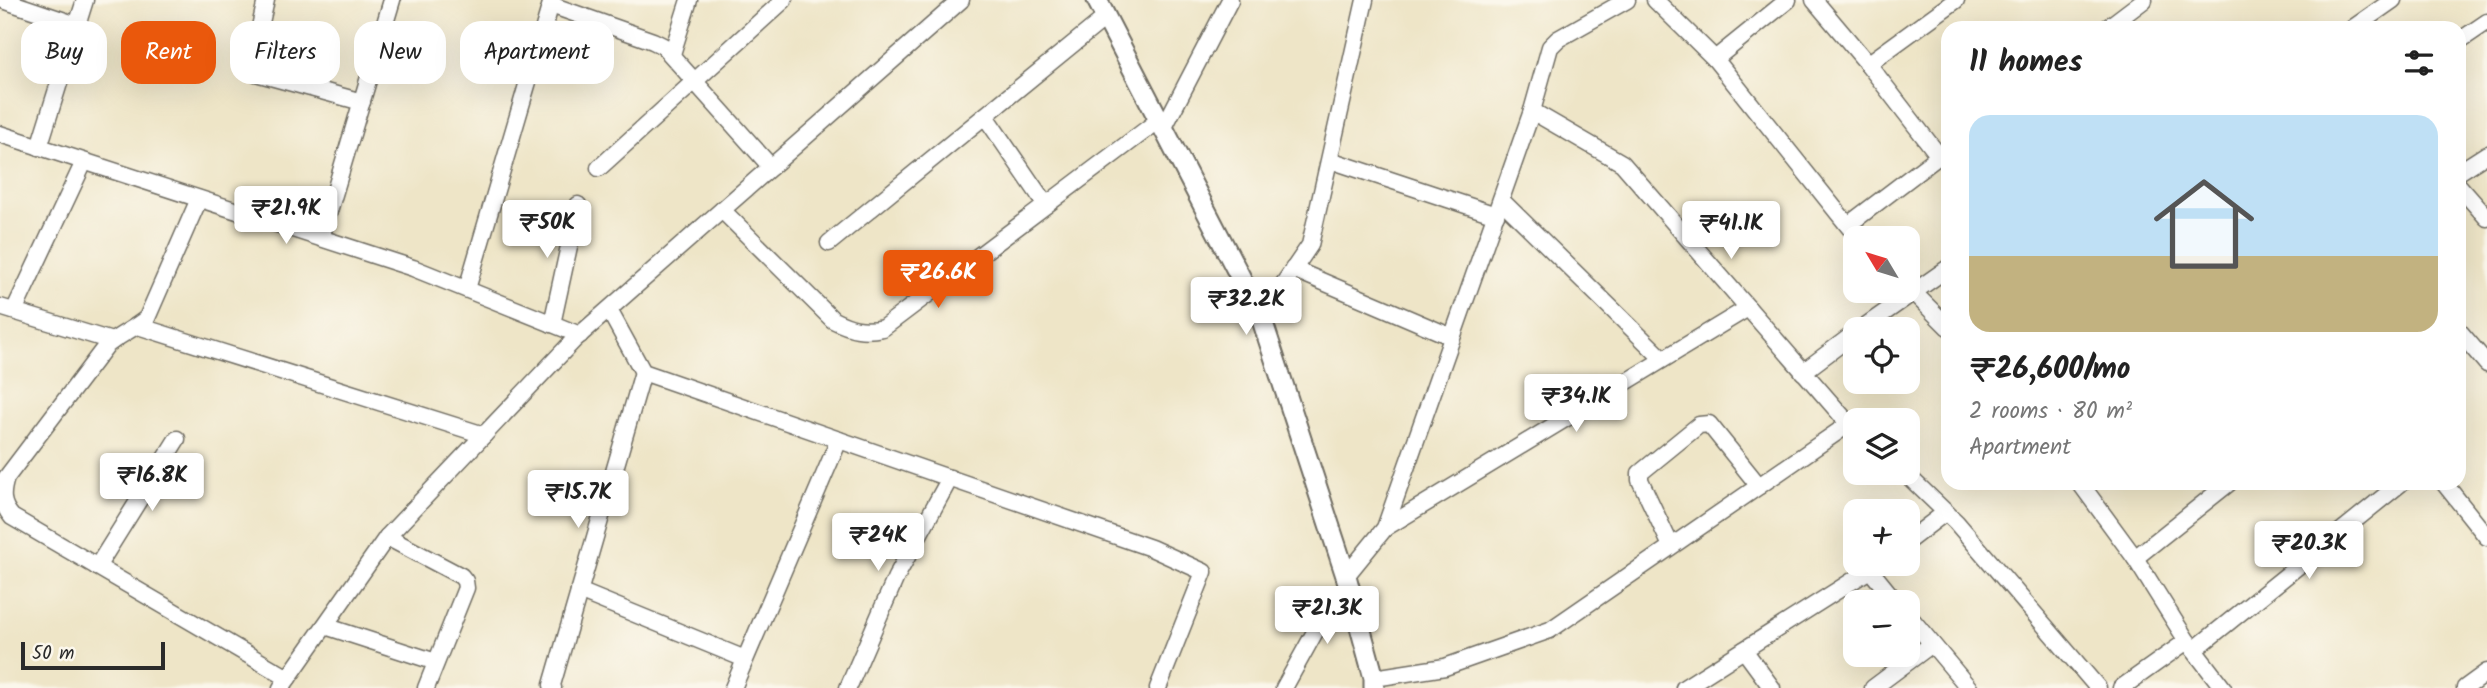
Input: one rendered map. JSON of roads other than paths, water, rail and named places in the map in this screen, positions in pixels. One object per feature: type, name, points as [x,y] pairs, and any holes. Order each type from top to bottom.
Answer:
[{"type":"street","points":[[3,0],[65,21]]},
{"type":"street","points":[[78,21],[85,0]]},
{"type":"street","points":[[266,0],[252,63],[256,73],[362,103]]},
{"type":"street","points":[[320,238],[392,0]]},
{"type":"street","points":[[672,54],[689,0]]},
{"type":"street","points":[[599,168],[784,0]]},
{"type":"street","points":[[198,199],[147,318],[112,341],[6,478],[1,492],[4,507],[12,517],[285,683],[387,537],[580,335],[961,0]]},
{"type":"street","points":[[722,210],[833,320],[866,332],[883,328],[1046,205],[1161,124],[1230,0]]},
{"type":"street","points":[[1261,317],[1310,245],[1365,0]]},
{"type":"street","points":[[1284,688],[1321,621],[1385,528],[1532,111],[1545,57],[1558,39],[1627,0]]},
{"type":"street","points":[[1656,0],[1715,59],[1848,226]]},
{"type":"street","points":[[1715,59],[1788,0]]},
{"type":"street","points":[[1814,0],[1941,151]]},
{"type":"street","points":[[1868,64],[1956,0]]},
{"type":"street","points":[[2116,21],[2144,0]]},
{"type":"street","points":[[2363,21],[2393,0]]},
{"type":"street","points":[[467,289],[551,3],[653,41],[672,54],[771,167]]},
{"type":"street","points":[[829,243],[985,116],[1101,9],[1261,317],[1348,582],[1374,683],[1445,667],[1550,630],[1759,486],[1843,432]]},
{"type":"street","points":[[2466,36],[2487,22]]},
{"type":"street","points":[[38,147],[58,84]]},
{"type":"street","points":[[1532,111],[1622,163],[1843,416]]},
{"type":"street","points":[[985,116],[1046,205]]},
{"type":"street","points":[[0,134],[413,268],[580,335]]},
{"type":"street","points":[[2466,168],[2487,154]]},
{"type":"street","points":[[1860,226],[1941,155]]},
{"type":"street","points":[[1329,160],[1498,207],[1663,359]]},
{"type":"street","points":[[84,162],[7,309],[112,341]]},
{"type":"street","points":[[2466,194],[2487,218]]},
{"type":"street","points":[[552,324],[578,205]]},
{"type":"street","points":[[1293,270],[1452,337]]},
{"type":"street","points":[[1920,284],[1941,272]]},
{"type":"street","points":[[1876,317],[1893,303]]},
{"type":"street","points":[[1918,303],[1941,321]]},
{"type":"street","points":[[1385,528],[1748,307]]},
{"type":"street","points":[[609,310],[643,372],[1151,548],[1204,572],[1157,688]]},
{"type":"street","points":[[138,326],[484,435]]},
{"type":"street","points":[[2466,339],[2487,364]]},
{"type":"street","points":[[1803,372],[1843,342]]},
{"type":"street","points":[[552,688],[643,372]]},
{"type":"street","points":[[1671,546],[1640,480],[1640,473],[1699,425],[1709,425],[1759,486]]},
{"type":"street","points":[[97,567],[177,439]]},
{"type":"street","points":[[733,688],[839,440]]},
{"type":"street","points":[[848,688],[896,577],[950,478]]},
{"type":"street","points":[[1917,485],[1945,512],[2098,688]]},
{"type":"street","points":[[2085,490],[2135,558],[2190,645],[2223,688]]},
{"type":"street","points":[[2135,558],[2220,490]]},
{"type":"street","points":[[2121,688],[2190,645],[2392,490]]},
{"type":"street","points":[[2450,490],[2487,537]]},
{"type":"street","points":[[1920,532],[1945,512]]},
{"type":"street","points":[[387,537],[461,576],[465,581],[466,588],[426,688]]},
{"type":"street","points":[[1684,688],[1860,576]]},
{"type":"street","points":[[579,592],[745,659]]},
{"type":"street","points":[[325,626],[436,662]]},
{"type":"street","points":[[1920,630],[1969,688]]},
{"type":"street","points":[[1872,688],[1932,644]]},
{"type":"street","points":[[1744,650],[1772,688]]},
{"type":"street","points":[[2465,688],[2487,672]]}]
